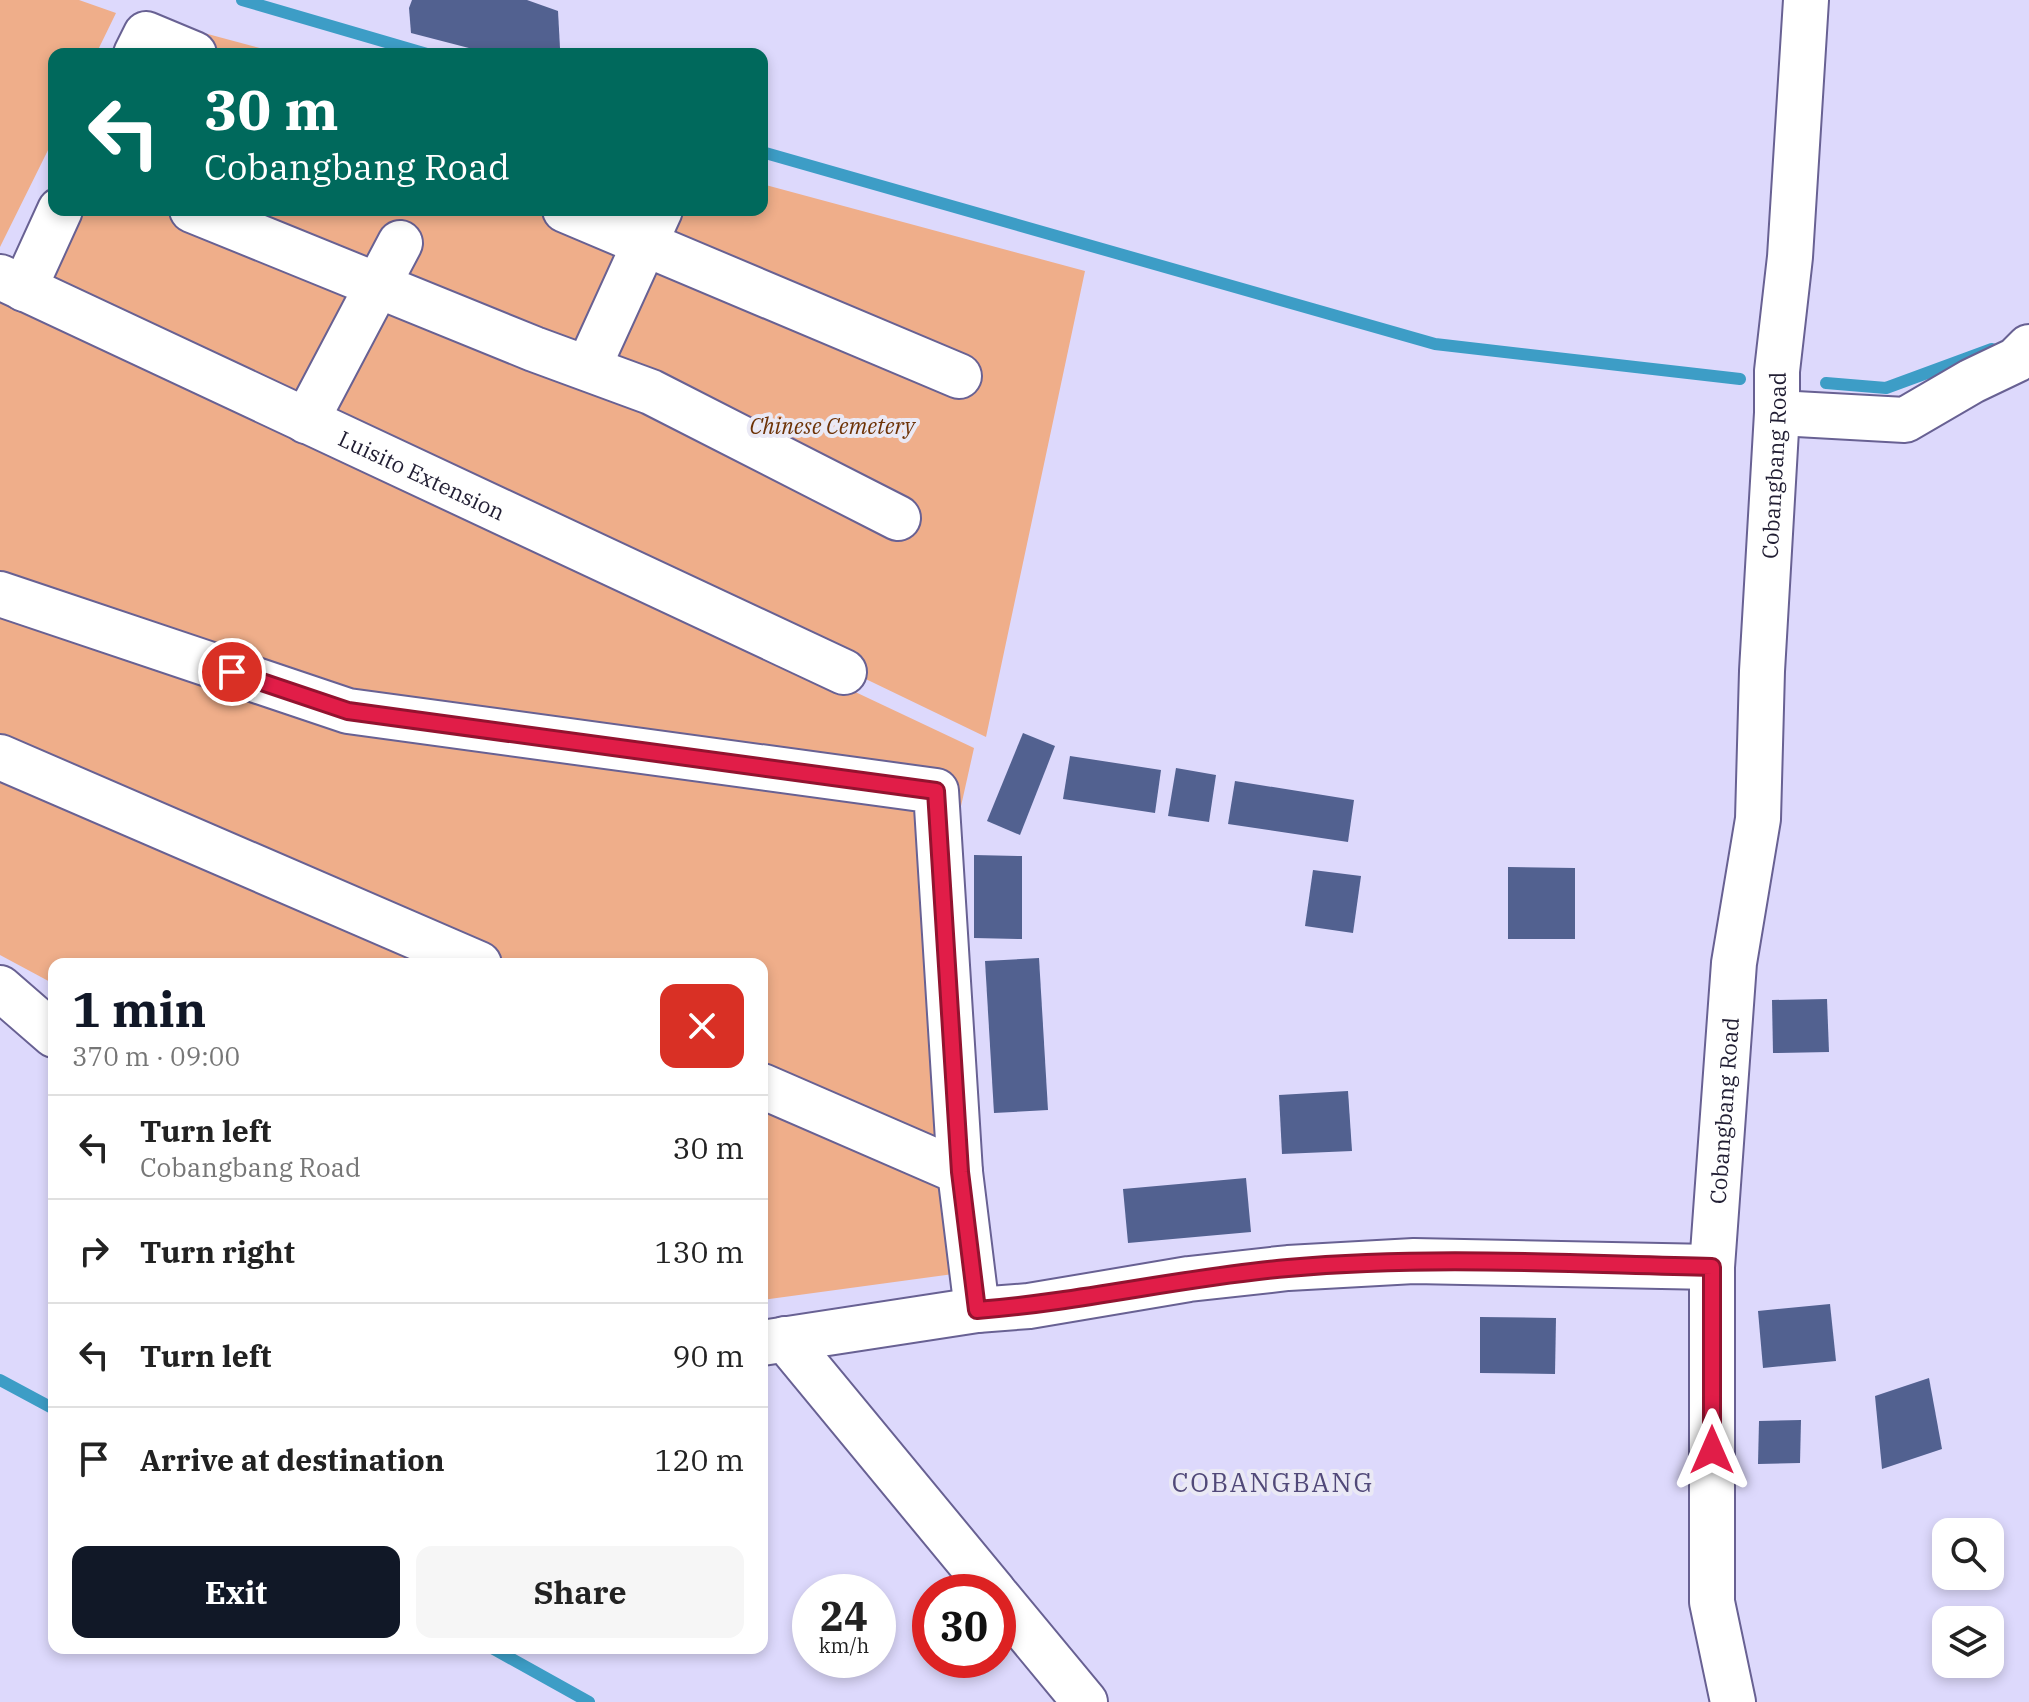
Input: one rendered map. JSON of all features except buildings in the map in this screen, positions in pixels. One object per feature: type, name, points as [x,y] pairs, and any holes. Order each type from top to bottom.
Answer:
[{"type":"street","name":"Cobangbang Road","points":[[1733,1702],[1712,1602],[1712,1267],[1734,963],[1758,819],[1777,371],[1790,257],[1806,0]]},
{"type":"street","points":[[139,48],[146,34],[180,48]]},
{"type":"street","points":[[12,283],[56,216]]},
{"type":"street","points":[[207,216],[651,392],[898,518]]},
{"type":"street","points":[[596,216],[652,227],[959,376]]},
{"type":"street","points":[[588,368],[652,227]]},
{"type":"street","points":[[306,421],[400,243]]},
{"type":"street","name":"Luisito Extension","points":[[12,283],[844,672]]},
{"type":"street","points":[[1777,413],[1905,420],[1972,381],[2016,360],[2029,347]]},
{"type":"street","points":[[0,594],[348,711],[936,791],[960,1172],[977,1310]]},
{"type":"street","points":[[0,757],[465,958]]},
{"type":"street","points":[[0,988],[48,1030]]},
{"type":"street","points":[[768,1089],[960,1172]]},
{"type":"street","points":[[774,1341],[977,1310],[1029,1306],[1189,1279],[1352,1263],[1414,1261],[1712,1267]]},
{"type":"street","points":[[774,1341],[978,1574]]},
{"type":"street","points":[[1016,1619],[1085,1702]]},
{"type":"green space","points":[[0,0],[79,0],[116,13],[99,48],[48,48],[48,150],[0,247]]},
{"type":"green space","points":[[137,15],[260,48],[121,48]]},
{"type":"green space","name":"Chinese Cemetery","points":[[768,186],[1085,271],[986,737],[14,268],[48,198],[48,216],[768,216]]},
{"type":"green space","points":[[0,289],[974,748],[955,833],[968,1272],[768,1299],[768,958],[48,958],[48,981],[0,955]]},
{"type":"waterway","points":[[242,0],[406,48]]},
{"type":"waterway","points":[[768,154],[1435,344],[1740,379]]},
{"type":"waterway","points":[[1826,383],[1886,388],[1992,349]]},
{"type":"waterway","points":[[0,1380],[48,1406]]},
{"type":"waterway","points":[[503,1654],[589,1702]]},
{"type":"district","name":"COBANGBANG","points":[[1273,1482]]},
{"type":"route","points":[[232,672],[348,711],[936,791],[960,1172],[977,1310],[1029,1306],[1189,1279],[1352,1263],[1414,1261],[1712,1267],[1712,1450]]}]
